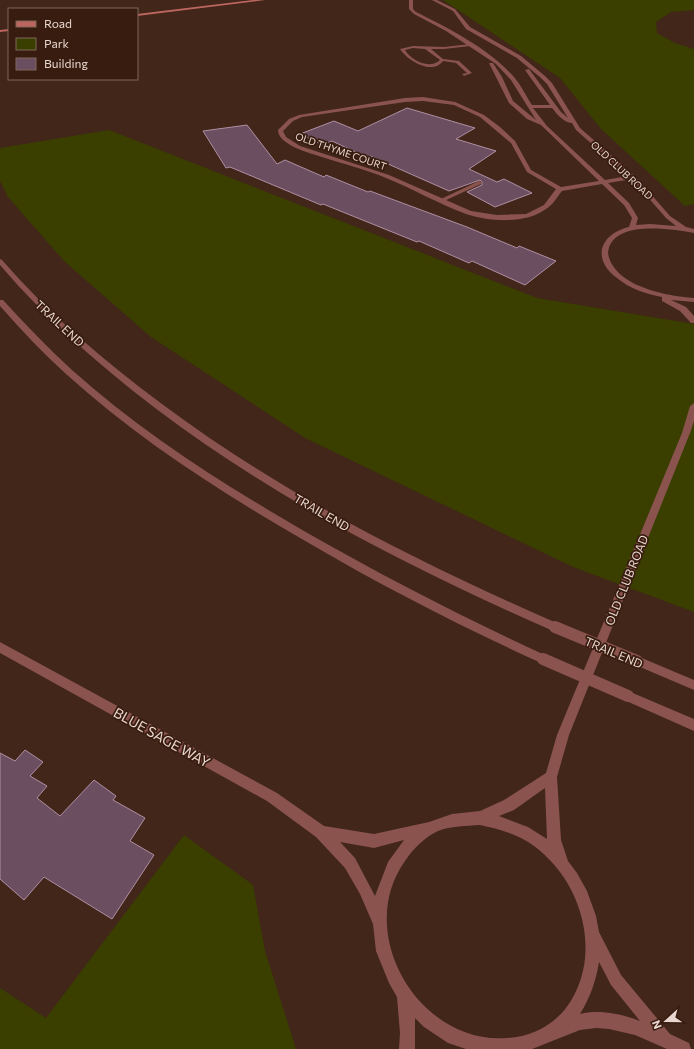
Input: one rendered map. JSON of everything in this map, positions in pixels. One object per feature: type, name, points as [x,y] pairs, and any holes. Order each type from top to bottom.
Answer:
[{"type":"main road","points":[[138,15],[263,0]]},
{"type":"street","name":"OLD CLUB ROAD","points":[[411,0],[411,9],[415,13],[436,23],[472,44],[485,56],[500,77],[511,102],[529,118],[545,127]]},
{"type":"street","name":"OLD CLUB ROAD","points":[[434,0],[454,10],[468,28],[519,58],[549,83],[578,130]]},
{"type":"street","points":[[482,42],[489,41]]},
{"type":"street","name":"OLD CLUB ROAD","points":[[508,52],[529,72],[555,106],[578,130],[633,177],[668,217],[683,228]]},
{"type":"street","name":"OLD CLUB ROAD","points":[[485,56],[498,63],[513,79],[530,107],[545,127],[627,204],[635,218],[632,229]]},
{"type":"street","name":"OLD THYME COURT","points":[[424,99],[455,104],[482,116],[498,128],[513,142],[529,171],[560,189],[544,208],[533,214],[505,218],[487,217],[469,213],[367,168],[298,147],[282,136],[280,131],[291,120],[301,116],[398,101],[424,99]]},
{"type":"street","points":[[530,107],[555,106]]},
{"type":"street","points":[[560,189],[633,177]]},
{"type":"street","points":[[694,231],[683,228],[658,226],[632,229],[620,233],[608,242],[605,247],[605,258],[614,273],[626,281],[656,294],[683,309],[694,321]]},
{"type":"street","name":"TRAIL END","points":[[0,261],[43,308],[106,366],[177,421],[265,480],[371,540],[504,605],[694,685]]},
{"type":"street","points":[[656,294],[694,300]]},
{"type":"street","points":[[0,302],[42,348],[76,378],[148,436],[243,501],[360,568],[473,628],[694,726]]},
{"type":"street","name":"OLD CLUB ROAD","points":[[563,864],[554,840],[551,777],[563,735],[661,496],[686,432],[694,406]]},
{"type":"street","name":"BLUE SAGE WAY","points":[[0,647],[272,797],[321,832],[350,863],[365,888],[380,924]]},
{"type":"street","points":[[480,818],[514,803],[551,777]]},
{"type":"street","points":[[480,818],[503,823],[526,832],[546,846],[563,864],[577,884],[587,908],[593,934],[593,960],[587,984],[576,1007],[561,1025],[541,1039]]},
{"type":"street","name":"BLUE SAGE WAY","points":[[321,832],[374,841],[457,820],[480,818]]},
{"type":"street","points":[[435,826],[416,839],[400,856],[388,877],[382,899],[380,924],[383,948],[389,967],[405,997],[422,1017],[444,1033],[468,1044],[493,1049],[518,1047],[582,1022],[615,1020],[664,1038],[683,1049]]},
{"type":"street","points":[[593,934],[616,980],[664,1038]]},
{"type":"street","points":[[405,997],[408,1033],[407,1049]]},
{"type":"lane","points":[[442,60],[436,65],[420,64],[402,49],[413,47],[444,48],[472,44]]},
{"type":"lane","points":[[426,47],[442,60],[457,62],[470,73],[464,75]]},
{"type":"lane","points":[[442,200],[479,183]]},
{"type":"green space","points":[[443,0],[694,0],[694,10],[671,12],[656,22],[657,33],[675,43],[694,49],[694,204],[685,206],[601,129],[560,78]]},
{"type":"green space","points":[[109,130],[537,298],[694,324],[694,612],[573,567],[305,438],[151,337],[64,261],[8,197],[0,181],[0,148]]},
{"type":"green space","points":[[184,835],[253,885],[265,951],[296,1049],[0,1049],[0,988],[46,1018]]},
{"type":"building","points":[[407,108],[475,128],[456,139],[496,151],[469,169],[497,182],[504,179],[532,193],[495,207],[467,192],[482,185],[480,180],[449,191],[370,156],[366,157],[332,141],[323,145],[300,134],[334,121],[358,131]]},
{"type":"building","points":[[247,125],[277,164],[285,160],[324,177],[326,175],[368,192],[370,191],[467,227],[517,248],[519,246],[556,261],[525,285],[472,261],[469,263],[419,241],[417,242],[323,204],[321,205],[230,167],[226,168],[203,131]]},
{"type":"building","points":[[25,750],[43,762],[30,776],[47,786],[37,798],[60,816],[94,780],[116,796],[113,800],[145,818],[130,841],[154,855],[112,919],[44,877],[24,900],[0,879],[0,753],[15,761]]}]
